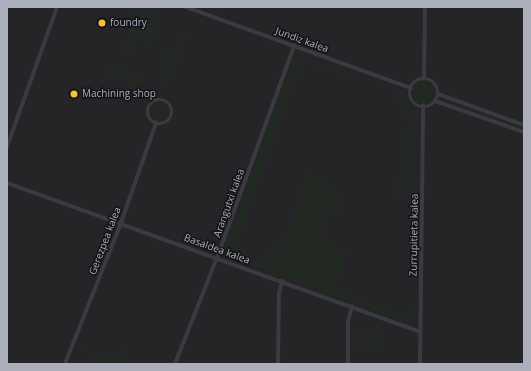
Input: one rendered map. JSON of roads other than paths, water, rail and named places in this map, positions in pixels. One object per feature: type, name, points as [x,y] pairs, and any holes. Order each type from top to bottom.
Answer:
[{"type":"street","points":[[7,147],[57,7]]},
{"type":"street","name":"Jundiz kalea","points":[[186,7],[411,88]]},
{"type":"street","points":[[424,79],[425,7]]},
{"type":"street","name":"Arangutxi kalea","points":[[175,364],[217,258],[294,46]]},
{"type":"street","points":[[435,101],[438,94],[433,82],[424,79],[415,83],[411,88],[413,100],[423,106],[435,101],[524,132]]},
{"type":"street","points":[[438,94],[524,125]]},
{"type":"street","points":[[162,100],[172,108],[171,117],[165,123],[156,123],[150,117],[149,109],[154,102],[162,100]]},
{"type":"street","name":"Zurrupitieta kalea","points":[[420,364],[423,106]]},
{"type":"street","name":"Gerezpea kalea","points":[[66,364],[121,223],[156,123]]},
{"type":"street","name":"Basaldea kalea","points":[[7,183],[420,332]]},
{"type":"street","points":[[278,364],[279,294],[282,281]]},
{"type":"street","points":[[348,364],[348,321],[352,307]]},
{"type":"place","name":"foundry","points":[[102,23]]},
{"type":"place","name":"Machining shop","points":[[74,94]]}]
